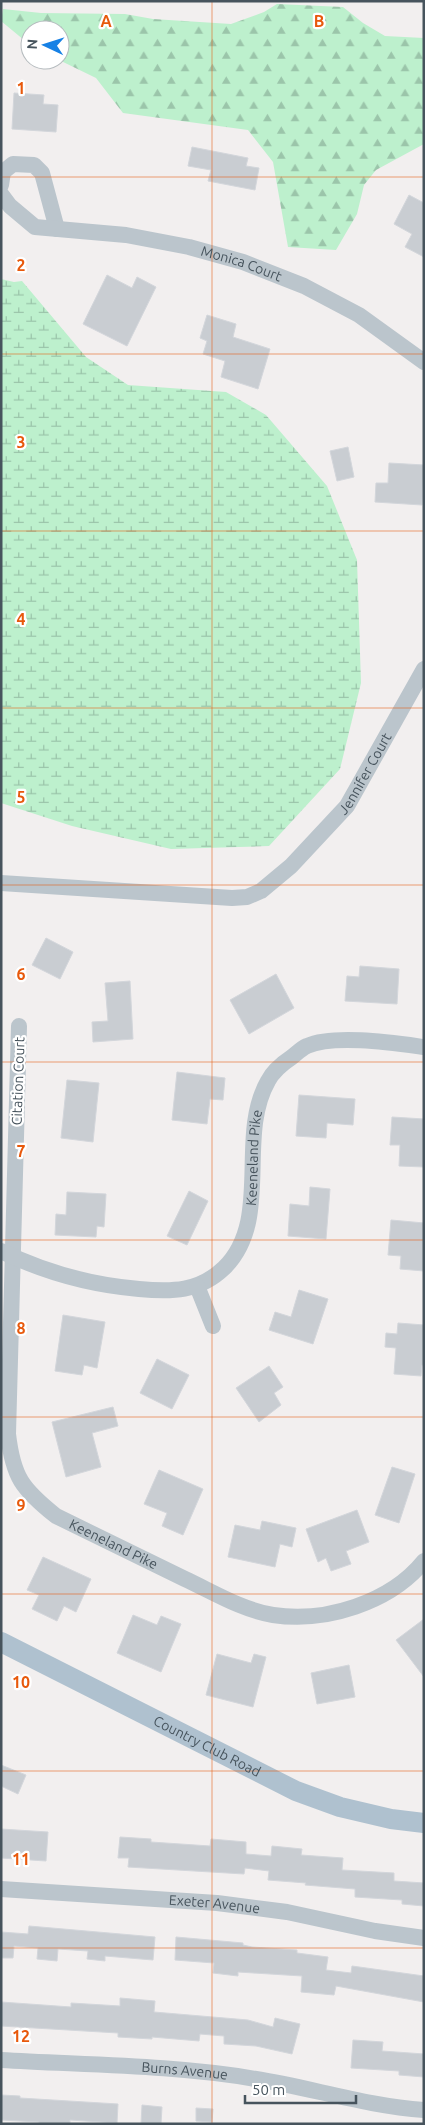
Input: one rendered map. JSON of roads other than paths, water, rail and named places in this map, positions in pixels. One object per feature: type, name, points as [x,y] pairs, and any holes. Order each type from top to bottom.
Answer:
[{"type":"main road","name":"Country Club Road","points":[[1,1642],[296,1791],[340,1808],[391,1819],[424,1823]]},
{"type":"street","points":[[1,185],[3,172],[13,164],[34,165],[42,173],[57,229]]},
{"type":"street","name":"Monica Court","points":[[1,194],[10,206],[35,227],[126,235],[190,246],[243,262],[304,286],[359,315],[424,362]]},
{"type":"street","name":"Jennifer Court","points":[[1,883],[232,898],[247,897],[261,890],[291,866],[347,806],[424,669]]},
{"type":"street","name":"Citation Court","points":[[7,1254],[19,1026]]},
{"type":"street","name":"Keeneland Pike","points":[[424,1047],[335,1040],[307,1046],[284,1062],[268,1079],[259,1100],[255,1124],[249,1218],[242,1244],[229,1263],[212,1279],[197,1286],[179,1290],[115,1287],[71,1277],[7,1254],[8,1434],[11,1460],[20,1482],[37,1501],[56,1516],[237,1604],[273,1615],[315,1616],[356,1606],[392,1590],[424,1561]]},
{"type":"street","points":[[197,1286],[213,1326]]},
{"type":"street","name":"Exeter Avenue","points":[[1,1889],[217,1903],[287,1912],[375,1931],[424,1938]]},
{"type":"street","name":"Burns Avenue","points":[[1,2060],[208,2072],[256,2079],[372,2103],[424,2110]]}]
